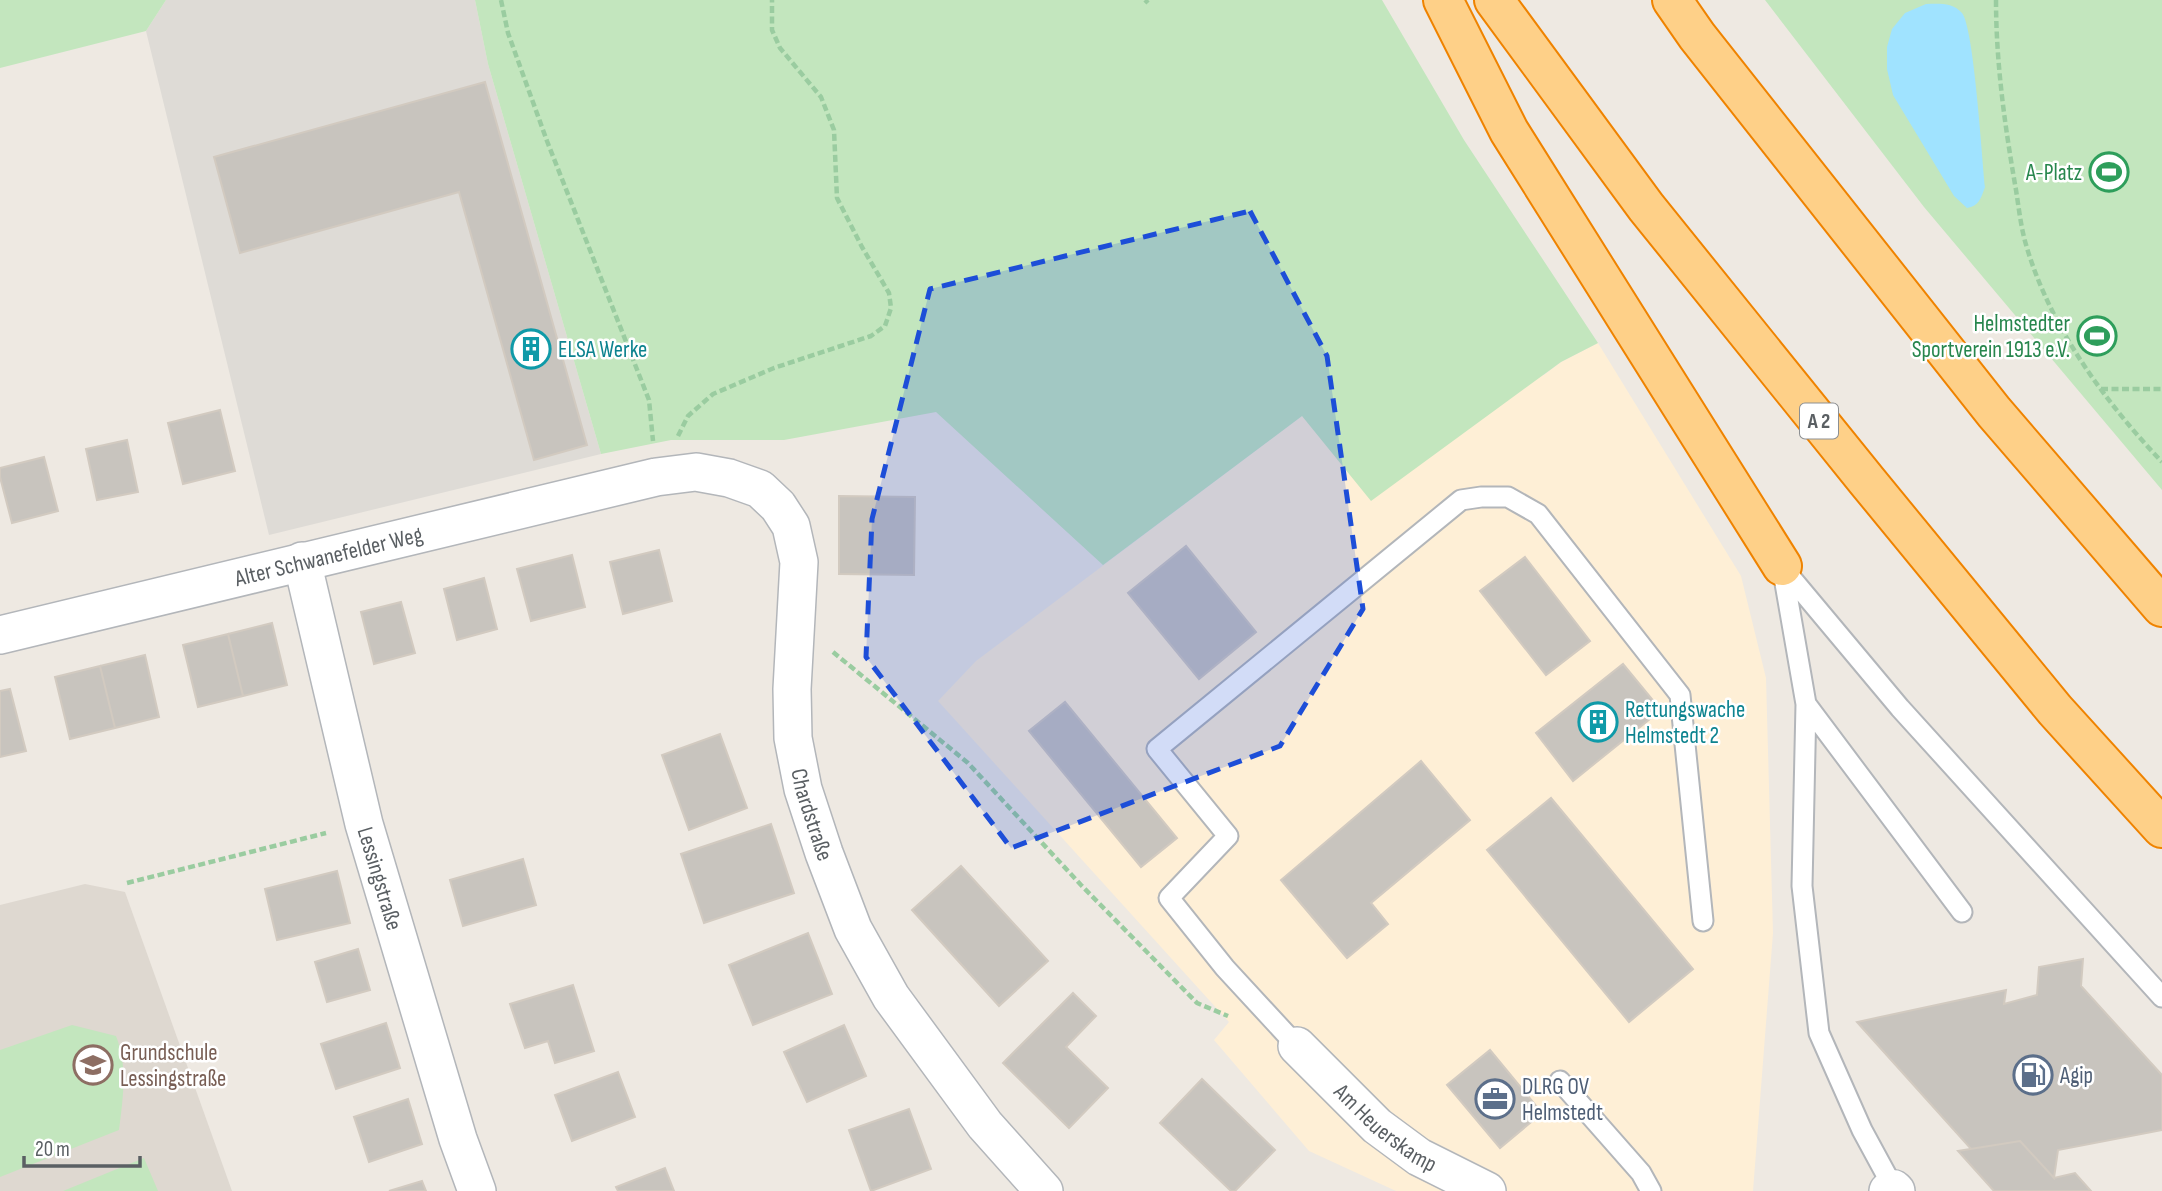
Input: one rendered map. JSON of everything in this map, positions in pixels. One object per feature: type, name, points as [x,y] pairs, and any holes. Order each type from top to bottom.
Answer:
[{"type":"highway","points":[[1443,0],[1509,131],[1782,566]]},
{"type":"highway","name":"A 2","points":[[1494,0],[1646,206],[1858,471],[2055,710],[2162,828]]},
{"type":"highway","points":[[1672,0],[1994,412],[2162,607]]},
{"type":"street","name":"Chardstraße","points":[[656,477],[696,472],[729,478],[760,489],[778,506],[792,526],[799,562],[792,689],[793,738],[803,789],[853,929],[891,997],[985,1125],[1044,1191]]},
{"type":"street","name":"Alter Schwanefelder Weg","points":[[0,635],[656,477]]},
{"type":"street","name":"Lessingstraße","points":[[302,561],[364,824],[458,1139],[477,1191]]},
{"type":"street","name":"Am Heuerskamp","points":[[1297,1046],[1377,1126],[1419,1157],[1487,1191]]},
{"type":"lane","points":[[1297,1046],[1225,968],[1170,898],[1228,836],[1157,749],[1461,500],[1508,497],[1538,514],[1680,695],[1703,921]]},
{"type":"lane","points":[[1782,566],[1806,704],[1802,886],[1819,1033],[1861,1130],[1893,1190]]},
{"type":"lane","points":[[1782,566],[1900,708],[2162,997]]},
{"type":"lane","points":[[1806,704],[1962,912]]},
{"type":"lane","points":[[1560,1081],[1641,1172],[1651,1191]]},
{"type":"path","points":[[501,0],[508,33],[547,141],[649,400],[656,477]]},
{"type":"path","points":[[656,477],[688,416],[713,394],[774,368],[871,336],[885,326],[891,307],[889,293],[837,198],[834,130],[821,97],[780,48],[772,30],[772,0]]},
{"type":"path","points":[[1996,0],[1996,43],[2008,142],[2026,247],[2046,297],[2070,342],[2101,389],[2140,439],[2162,462]]},
{"type":"path","points":[[2101,389],[2162,388]]},
{"type":"path","points":[[797,621],[968,763],[1081,885],[1197,1003],[1235,1019]]},
{"type":"path","points":[[127,883],[364,824]]},
{"type":"highlighted area","points":[[1250,211],[1327,356],[1363,609],[1280,746],[1011,848],[866,657],[872,519],[930,289]]},
{"type":"shaded area","points":[[166,0],[475,0],[488,64],[601,454],[269,535],[146,31]]},
{"type":"shaded area","points":[[1598,343],[1741,576],[1766,678],[1773,933],[1753,1191],[1396,1191],[1309,1151],[1214,1040],[1229,1022],[938,701],[976,661],[1302,416],[1544,375],[1561,362]]},
{"type":"shaded area","name":"Grundschule Lessingstraße","points":[[85,884],[125,892],[232,1191],[0,1191],[0,905]]},
{"type":"green space","points":[[0,0],[166,0],[146,31],[0,68]]},
{"type":"green space","points":[[475,0],[1382,0],[1464,140],[1598,343],[1561,362],[1371,501],[1302,416],[1103,565],[936,412],[784,440],[671,440],[601,454],[488,64]]},
{"type":"green space","name":"Helmstedter Sportverein 1913 e.V.","points":[[1765,0],[2162,0],[2162,490],[1924,207]]},
{"type":"green space","points":[[72,1025],[116,1036],[123,1070],[119,1130],[0,1177],[0,1050]]},
{"type":"green space","points":[[144,1158],[158,1191],[63,1191]]},
{"type":"water","points":[[1926,4],[1945,4],[1958,9],[1966,24],[1970,43],[1985,187],[1977,203],[1967,208],[1954,196],[1893,95],[1887,69],[1887,47],[1892,29],[1905,13]]},
{"type":"building","name":"ELSA Werke","points":[[485,82],[587,445],[534,460],[459,192],[240,253],[214,157]]},
{"type":"building","points":[[220,410],[235,471],[183,484],[168,423]]},
{"type":"building","points":[[127,440],[138,492],[97,500],[86,449]]},
{"type":"building","points":[[44,457],[58,511],[12,523],[0,468]]},
{"type":"building","points":[[839,496],[915,497],[914,575],[839,574]]},
{"type":"building","points":[[1186,546],[1256,632],[1199,679],[1128,593]]},
{"type":"building","points":[[659,550],[672,601],[623,614],[610,562]]},
{"type":"building","points":[[572,555],[585,607],[531,621],[517,569]]},
{"type":"building","points":[[1525,557],[1590,641],[1546,675],[1480,591]]},
{"type":"building","points":[[484,578],[497,629],[457,640],[444,589]]},
{"type":"building","points":[[401,602],[415,653],[374,664],[361,612]]},
{"type":"building","points":[[272,623],[287,685],[243,696],[228,634]]},
{"type":"building","points":[[228,634],[243,696],[198,707],[183,645]]},
{"type":"building","points":[[145,655],[159,717],[115,728],[100,666]]},
{"type":"building","name":"Rettungswache Helmstedt 2","points":[[1623,664],[1661,710],[1573,781],[1536,733]]},
{"type":"building","points":[[100,666],[115,728],[70,739],[55,677]]},
{"type":"building","points":[[10,689],[26,751],[0,757],[0,691]]},
{"type":"building","points":[[1065,702],[1177,838],[1141,867],[1029,731]]},
{"type":"building","points":[[720,734],[747,808],[689,830],[662,755]]},
{"type":"building","points":[[1421,761],[1470,820],[1371,903],[1388,924],[1347,958],[1281,880]]},
{"type":"building","points":[[1551,798],[1693,969],[1629,1022],[1487,850]]},
{"type":"building","points":[[771,824],[794,893],[704,923],[681,854]]},
{"type":"building","points":[[523,859],[536,905],[463,926],[450,880]]},
{"type":"building","points":[[961,866],[1048,961],[999,1006],[912,910]]},
{"type":"building","points":[[337,871],[350,923],[277,940],[265,889]]},
{"type":"building","points":[[808,933],[832,994],[753,1025],[729,965]]},
{"type":"building","points":[[358,949],[370,990],[327,1002],[315,962]]},
{"type":"building","points":[[2083,959],[2081,986],[2162,1075],[2162,1130],[2058,1150],[2054,1178],[2020,1141],[1971,1149],[1857,1022],[2006,990],[2004,1004],[2037,995],[2039,967]]},
{"type":"building","points":[[573,985],[594,1051],[555,1063],[548,1041],[525,1048],[510,1004]]},
{"type":"building","points":[[1073,993],[1096,1016],[1066,1047],[1108,1088],[1069,1128],[1003,1063]]},
{"type":"building","points":[[386,1023],[400,1068],[336,1089],[321,1044]]},
{"type":"building","points":[[844,1025],[866,1076],[807,1102],[784,1052]]},
{"type":"building","name":"DLRG OV Helmstedt","points":[[1490,1050],[1542,1113],[1500,1148],[1447,1085]]},
{"type":"building","points":[[618,1072],[635,1117],[572,1141],[555,1095]]},
{"type":"building","points":[[1202,1079],[1275,1150],[1235,1191],[1231,1191],[1160,1123]]},
{"type":"building","points":[[408,1099],[422,1144],[369,1162],[354,1117]]},
{"type":"building","points":[[909,1109],[931,1169],[871,1191],[849,1130]]},
{"type":"building","points":[[2020,1141],[2054,1178],[2075,1173],[2091,1191],[1994,1191],[1958,1151]]},
{"type":"building","points":[[665,1168],[674,1191],[618,1191],[616,1187]]},
{"type":"building","points":[[422,1181],[426,1191],[389,1191]]},
{"type":"place","name":"A-Platz","points":[[2109,172]]},
{"type":"place","name":"Helmstedter Sportverein 1913 e.V.","points":[[2097,336]]},
{"type":"place","name":"ELSA Werke","points":[[531,349]]},
{"type":"place","name":"Rettungswache Helmstedt 2","points":[[1598,722]]},
{"type":"place","name":"Grundschule Lessingstraße","points":[[93,1065]]},
{"type":"place","name":"Agip","points":[[2033,1075]]},
{"type":"place","name":"DLRG OV Helmstedt","points":[[1495,1099]]}]
